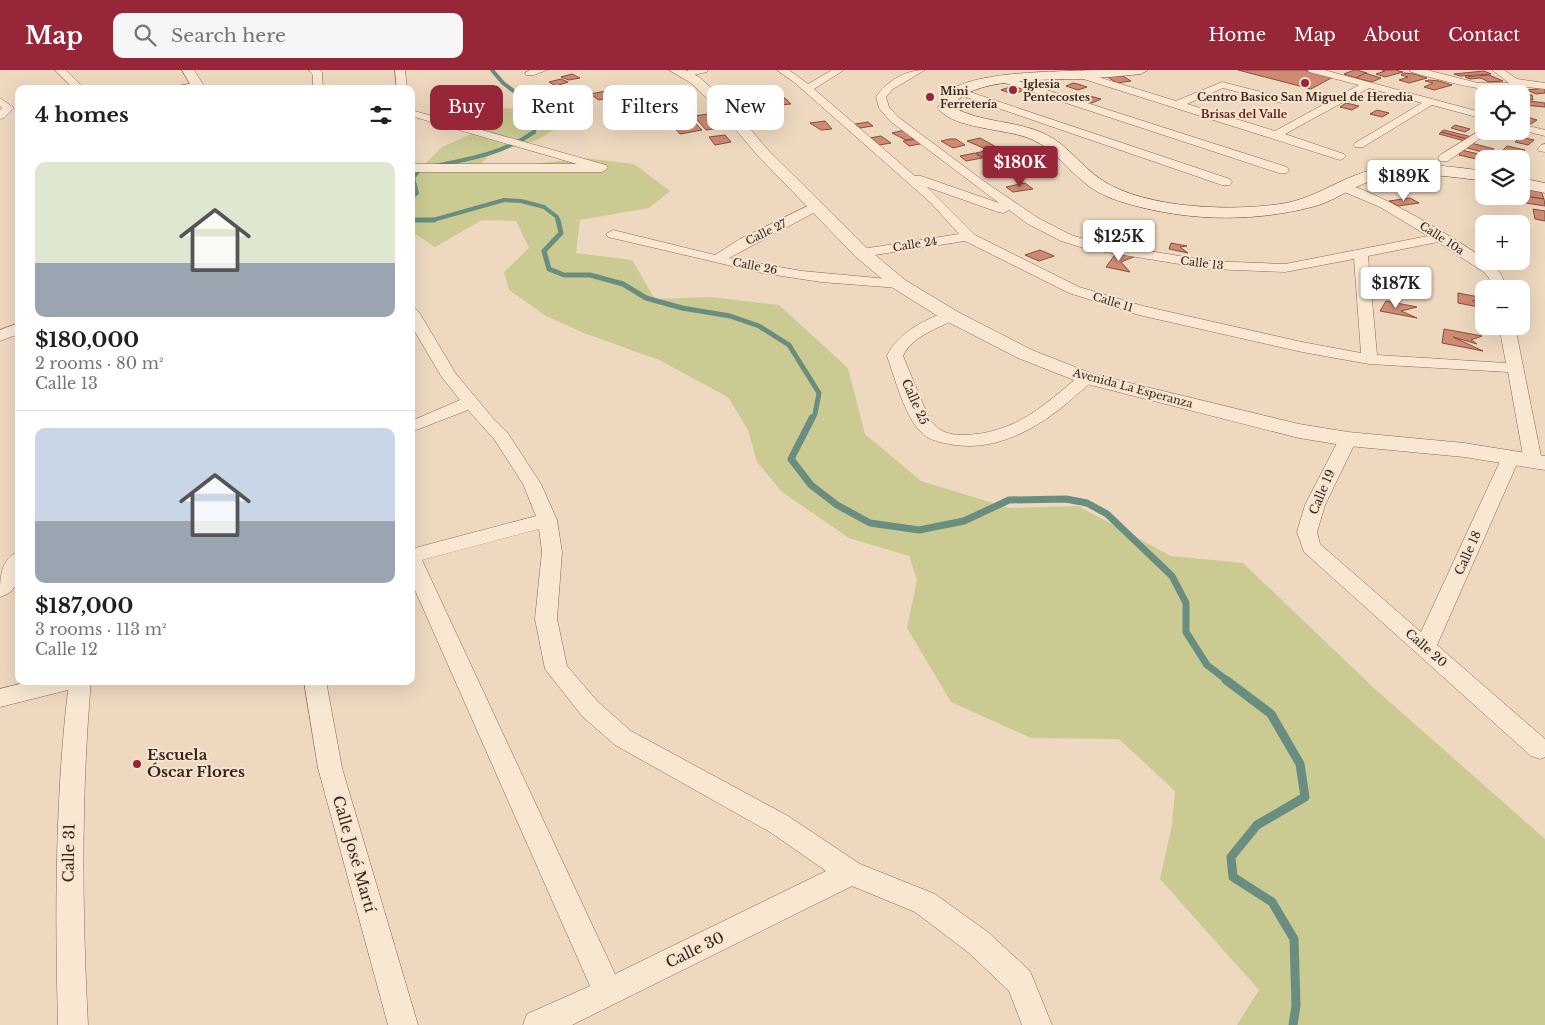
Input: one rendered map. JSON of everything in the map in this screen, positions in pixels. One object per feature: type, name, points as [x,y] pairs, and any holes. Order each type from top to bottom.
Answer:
[{"type":"main road","points":[[1141,70],[976,84],[958,91],[944,105],[953,114],[973,122],[1026,133],[1046,140],[1057,146],[1084,175],[1104,189],[1157,206],[1213,213],[1263,211],[1311,203],[1346,188],[1363,178],[1392,173],[1427,171],[1475,175]]},
{"type":"main road","points":[[1530,185],[1545,188]]},
{"type":"street","points":[[60,70],[76,85]]},
{"type":"street","points":[[188,70],[198,85]]},
{"type":"street","points":[[314,70],[318,74],[318,85]]},
{"type":"street","points":[[400,70],[402,85]]},
{"type":"street","points":[[530,73],[542,70]]},
{"type":"street","name":"Calle 11","points":[[782,70],[799,81],[935,200],[968,236],[1074,290],[1111,302],[1232,332],[1369,359],[1516,368]]},
{"type":"street","points":[[807,89],[839,70]]},
{"type":"street","name":"Calle 13","points":[[920,70],[889,87],[881,97],[884,108],[894,119],[981,185],[1032,221],[1066,238],[1092,246],[1210,265],[1285,268],[1441,237]]},
{"type":"street","points":[[1313,70],[1475,113]]},
{"type":"street","points":[[1415,70],[1478,86],[1505,88],[1513,86],[1514,82]]},
{"type":"street","points":[[1497,70],[1514,82],[1545,86]]},
{"type":"street","name":"Avenida La Esperanza","points":[[688,71],[694,80],[723,106],[764,154],[862,253],[899,284],[951,316],[1025,354],[1086,378],[1299,431],[1348,439],[1464,450],[1539,462]]},
{"type":"street","points":[[1081,75],[1340,156]]},
{"type":"street","points":[[1006,80],[1283,170]]},
{"type":"street","points":[[1276,135],[1369,84]]},
{"type":"street","points":[[1176,105],[1222,85],[1280,100]]},
{"type":"street","points":[[958,91],[1226,182]]},
{"type":"street","points":[[0,101],[9,108],[0,116]]},
{"type":"street","points":[[1359,145],[1432,101]]},
{"type":"street","points":[[415,114],[602,168],[415,168]]},
{"type":"street","points":[[1530,129],[1545,133]]},
{"type":"street","points":[[1444,158],[1475,137]]},
{"type":"street","points":[[906,175],[996,206],[1032,221]]},
{"type":"street","name":"Calle 10a","points":[[1346,188],[1364,194],[1411,218],[1490,270],[1496,276],[1497,280]]},
{"type":"street","name":"Calle 27","points":[[717,258],[816,206]]},
{"type":"street","name":"Calle 26","points":[[613,234],[798,274],[847,281],[899,284]]},
{"type":"street","name":"Calle 24","points":[[862,253],[968,236]]},
{"type":"street","points":[[1360,253],[1369,359]]},
{"type":"street","name":"Calle 25","points":[[951,316],[914,335],[896,350],[895,356],[926,428],[937,436],[952,440],[974,441],[994,438],[1009,433],[1045,414],[1086,378]]},
{"type":"street","points":[[415,319],[449,376],[501,436],[532,484],[547,520],[552,552],[546,619],[556,669],[590,709],[623,738],[779,824],[851,873],[924,903],[979,943],[1020,981],[1037,1025]]},
{"type":"street","points":[[0,336],[15,330]]},
{"type":"street","points":[[1509,335],[1539,462]]},
{"type":"street","points":[[415,425],[471,402]]},
{"type":"street","name":"Calle 19","points":[[1311,547],[1307,532],[1315,504],[1348,439]]},
{"type":"street","name":"Calle 18","points":[[1425,648],[1511,458]]},
{"type":"street","points":[[415,556],[547,520]]},
{"type":"street","name":"Calle 20","points":[[1311,547],[1540,749]]},
{"type":"street","points":[[415,566],[608,993]]},
{"type":"street","points":[[0,588],[15,567]]},
{"type":"street","points":[[0,698],[53,685]]},
{"type":"street","name":"Calle 31","points":[[73,1025],[68,866],[71,786],[80,685]]},
{"type":"street","name":"Calle José Martí","points":[[316,685],[330,768],[403,1025]]},
{"type":"street","name":"Calle 30","points":[[538,1025],[608,993],[851,873]]},
{"type":"shaded area","points":[[503,108],[513,108],[513,130],[554,130],[535,141],[492,152],[475,171],[585,158],[634,164],[670,191],[649,208],[580,220],[576,253],[632,260],[655,299],[709,297],[779,305],[848,368],[865,434],[921,481],[1009,508],[1078,506],[1171,556],[1243,563],[1375,689],[1545,839],[1545,1025],[1237,1025],[1259,990],[1160,879],[1172,825],[1175,791],[1119,739],[1031,738],[951,702],[907,628],[917,580],[909,556],[849,538],[782,492],[757,462],[748,430],[728,397],[659,360],[584,333],[546,316],[509,290],[504,272],[529,248],[516,221],[482,220],[435,247],[415,234],[415,171],[422,167],[442,147],[471,134],[467,130],[503,130]]},
{"type":"building","name":"Centro Basico San Miguel de Heredia","points":[[1238,70],[1304,70],[1333,77],[1311,89]]},
{"type":"building","points":[[1354,70],[1367,73],[1356,78],[1344,74]]},
{"type":"building","points":[[1382,70],[1403,72],[1385,77],[1376,74],[1385,71]]},
{"type":"building","points":[[1484,71],[1491,74],[1460,76],[1454,74]]},
{"type":"building","points":[[1365,73],[1381,78],[1372,82],[1356,78]]},
{"type":"building","points":[[1404,73],[1427,78],[1409,83],[1399,80],[1408,77],[1401,75]]},
{"type":"building","points":[[572,74],[580,78],[569,80],[561,77]]},
{"type":"building","points":[[1121,75],[1131,81],[1117,83],[1106,76]]},
{"type":"building","points":[[1489,75],[1503,81],[1489,82],[1481,78],[1470,79],[1465,77]]},
{"type":"building","points":[[561,79],[568,82],[554,85],[549,82]]},
{"type":"building","points":[[1429,80],[1452,85],[1434,90],[1424,87],[1433,83],[1425,81]]},
{"type":"building","points":[[1073,83],[1087,87],[1078,90],[1066,86]]},
{"type":"building","name":"Iglesia Pentecostes","points":[[1013,86],[1025,90],[1013,94],[1001,90]]},
{"type":"building","points":[[1545,88],[1545,93],[1536,94],[1530,90]]},
{"type":"building","points":[[603,92],[603,99],[599,100],[593,96],[593,93]]},
{"type":"building","points":[[1090,96],[1101,99],[1092,103],[1081,99]]},
{"type":"building","points":[[785,98],[791,104],[784,105]]},
{"type":"building","points":[[1530,101],[1545,103],[1545,107],[1530,106]]},
{"type":"building","points":[[1346,103],[1359,106],[1352,110],[1340,107]]},
{"type":"building","points":[[1377,110],[1389,113],[1382,117],[1370,114]]},
{"type":"building","points":[[707,114],[707,130],[697,120],[697,116]]},
{"type":"building","points":[[1530,118],[1537,120],[1531,124]]},
{"type":"building","points":[[825,121],[832,129],[821,130],[810,123]]},
{"type":"building","points":[[868,122],[873,126],[860,128],[855,124]]},
{"type":"building","points":[[697,125],[702,130],[680,134],[677,130],[697,130]]},
{"type":"building","points":[[1455,125],[1470,129],[1465,132],[1451,128]]},
{"type":"building","points":[[905,130],[916,138],[906,140],[892,133]]},
{"type":"building","points":[[1444,130],[1472,137],[1467,139],[1441,132]]},
{"type":"building","points":[[1441,132],[1467,139],[1465,141],[1439,134]]},
{"type":"building","points":[[725,135],[731,142],[715,145],[709,137]]},
{"type":"building","points":[[881,136],[891,143],[879,145],[870,138]]},
{"type":"building","points":[[980,138],[998,148],[988,150],[967,141]]},
{"type":"building","points":[[918,139],[925,143],[909,146],[903,141]]},
{"type":"building","points":[[956,139],[965,145],[953,148],[941,141]]},
{"type":"building","points":[[1517,140],[1534,140],[1528,145],[1515,142]]},
{"type":"building","points":[[1471,143],[1494,149],[1475,150],[1467,148]]},
{"type":"building","points":[[1507,146],[1525,150],[1503,150]]},
{"type":"building","points":[[1461,150],[1475,153],[1475,159],[1459,155]]},
{"type":"building","points":[[985,151],[988,153],[998,151],[1005,155],[986,159],[976,153]]},
{"type":"building","points":[[975,153],[982,158],[966,161],[960,156]]},
{"type":"building","points":[[1025,183],[1033,189],[1013,192],[1006,187]]},
{"type":"building","points":[[1530,189],[1541,191],[1544,199],[1530,197]]},
{"type":"building","points":[[1530,197],[1544,199],[1545,206],[1530,204]]},
{"type":"building","points":[[1410,198],[1419,203],[1398,206],[1389,201]]},
{"type":"building","points":[[1533,209],[1545,211],[1545,221],[1535,219]]},
{"type":"building","points":[[1171,243],[1187,246],[1180,247],[1188,253],[1169,249]]},
{"type":"building","points":[[1040,250],[1054,256],[1039,261],[1025,255]]},
{"type":"building","points":[[1117,252],[1136,256],[1121,262],[1130,272],[1106,267]]},
{"type":"building","points":[[1458,293],[1475,296],[1475,300],[1472,301],[1475,303],[1475,306],[1458,303]]},
{"type":"building","points":[[1386,301],[1417,307],[1401,311],[1417,318],[1380,311]]},
{"type":"building","points":[[1444,329],[1482,336],[1471,340],[1477,344],[1453,337],[1483,351],[1442,343]]},
{"type":"waterway","points":[[435,166],[474,158],[499,150],[534,132],[537,118],[533,109],[528,102],[503,83],[492,70]]},
{"type":"waterway","points":[[415,175],[419,170],[424,168]]},
{"type":"waterway","points":[[415,186],[417,193],[415,195]]},
{"type":"waterway","points":[[433,220],[504,200],[521,201],[544,207],[557,217],[558,221]]},
{"type":"waterway","points":[[415,220],[433,220]]},
{"type":"waterway","points":[[558,220],[561,233],[544,251],[549,269],[564,275],[590,275],[623,284],[646,298],[682,308],[730,316],[759,326],[789,345],[819,393],[815,414],[812,419]]},
{"type":"waterway","points":[[812,418],[791,459],[811,485],[837,505],[870,523],[919,530],[964,521],[1009,500],[1066,499],[1087,503],[1107,514],[1172,576],[1186,603],[1186,632],[1207,665],[1228,681]]},
{"type":"waterway","points":[[1226,680],[1271,714],[1300,764],[1305,797],[1257,825],[1231,857],[1233,877],[1272,902],[1294,939],[1296,1006],[1293,1025]]},
{"type":"place","name":"Centro Basico San Miguel de Heredia","points":[[1305,83]]},
{"type":"place","name":"Iglesia Pentecostes","points":[[1013,90]]},
{"type":"place","name":"Mini Ferretería","points":[[930,97]]},
{"type":"place","name":"Escuela Óscar Flores","points":[[137,764]]},
{"type":"district","name":"Brisas del Valle","points":[[1244,114]]}]
